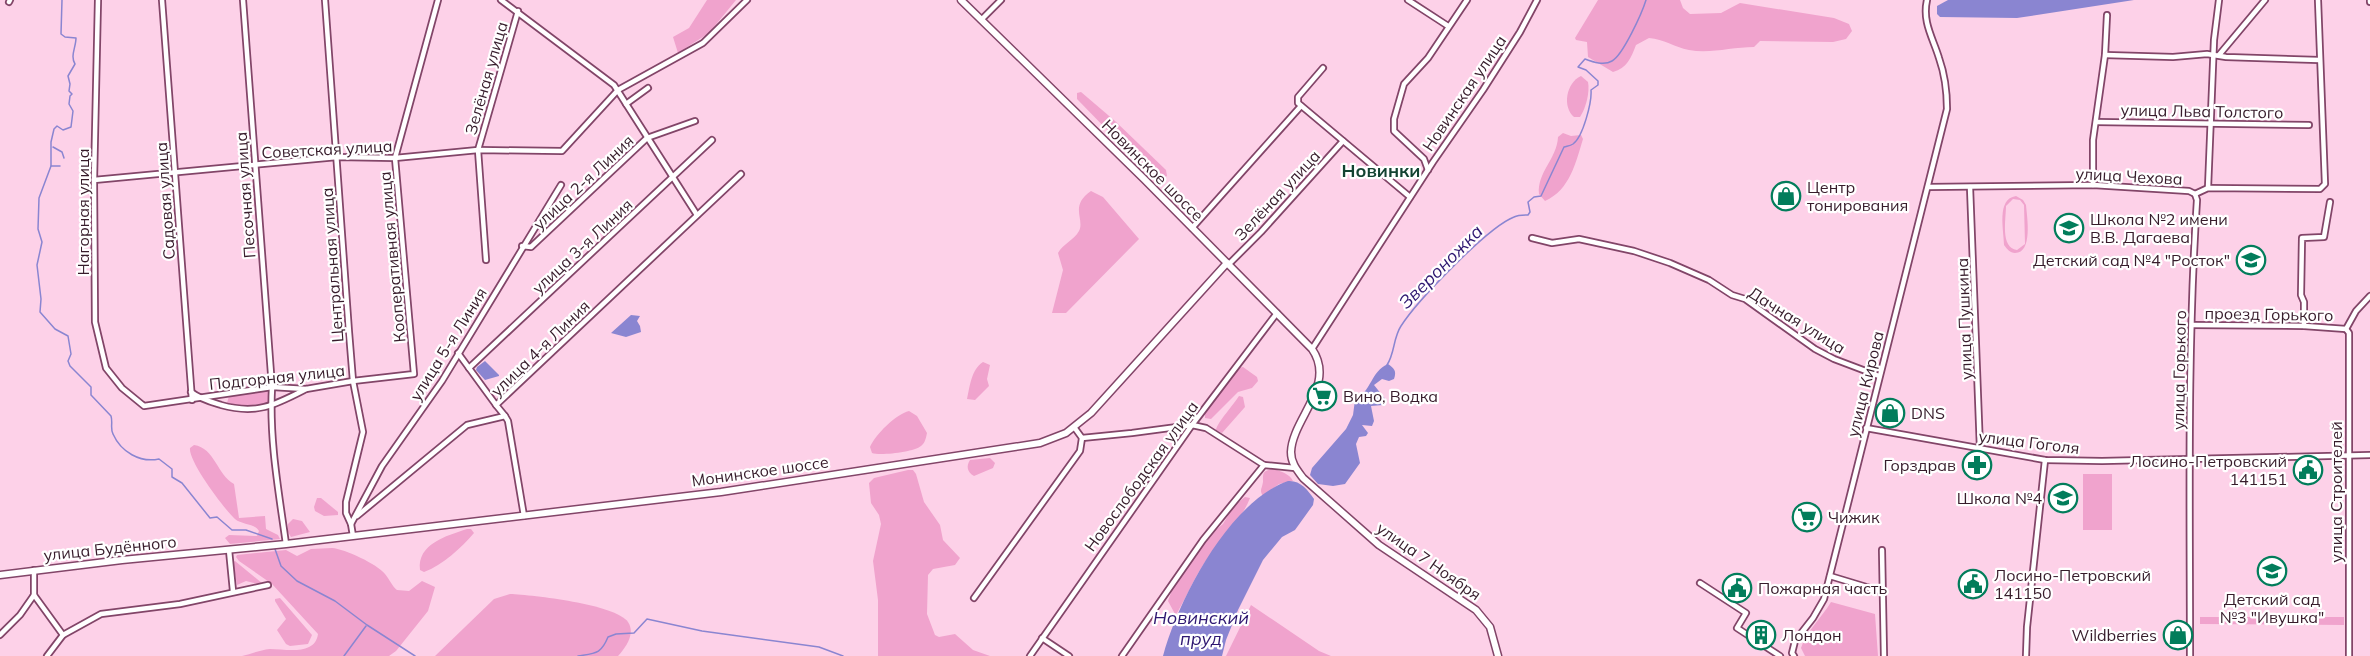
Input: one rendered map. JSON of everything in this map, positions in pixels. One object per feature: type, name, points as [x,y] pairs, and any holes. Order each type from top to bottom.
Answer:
[{"type":"main road","name":"Новинское шоссе","points":[[961,0],[1312,349],[1319,365],[1318,384],[1292,449],[1295,468]]},
{"type":"main road","name":"Монинское шоссе","points":[[226,551],[721,492],[1040,442],[1059,437],[1091,413],[1228,264]]},
{"type":"main road","name":"улица 7 Ноября","points":[[1295,468],[1327,500],[1398,559],[1476,610],[1490,627],[1498,656]]},
{"type":"main road","name":"улица Будённого","points":[[0,575],[226,551]]},
{"type":"street","name":"Нагорная улица","points":[[98,0],[94,180],[95,322],[106,368],[122,388],[144,406]]},
{"type":"street","name":"Садовая улица","points":[[162,0],[192,400]]},
{"type":"street","name":"Песочная улица","points":[[243,0],[272,387],[271,406]]},
{"type":"street","name":"Центральная улица","points":[[326,0],[337,157],[337,192],[353,381],[363,432],[346,502],[346,513],[353,536]]},
{"type":"street","name":"Кооперативная улица","points":[[414,374],[395,158],[438,0]]},
{"type":"street","points":[[501,0],[615,85],[697,215]]},
{"type":"street","points":[[618,90],[703,43],[747,0]]},
{"type":"street","points":[[981,20],[1001,0]]},
{"type":"street","points":[[1408,0],[1448,26]]},
{"type":"street","points":[[1428,170],[1424,159],[1397,135],[1394,119],[1404,84],[1428,58],[1467,0]]},
{"type":"street","name":"Новинская улица","points":[[1312,349],[1520,32],[1537,0]]},
{"type":"street","name":"улица Кирова","points":[[1794,656],[1792,653],[1795,641],[1824,599],[1947,110],[1940,59],[1924,14],[1927,0]]},
{"type":"street","points":[[2208,188],[2209,123],[2219,0]]},
{"type":"street","points":[[2216,55],[2265,0]]},
{"type":"street","points":[[2105,55],[2174,57],[2216,55],[2319,60],[2318,0]]},
{"type":"street","name":"Зелёная улица","points":[[486,260],[478,150],[518,11]]},
{"type":"street","points":[[2093,185],[2096,122],[2105,55],[2107,15]]},
{"type":"street","name":"улица Чехова","points":[[1928,187],[2093,185],[2160,188],[2189,191],[2195,194],[2208,188],[2320,189],[2325,184],[2319,60]]},
{"type":"street","points":[[1323,68],[1298,97],[1298,103],[1410,197]]},
{"type":"street","points":[[626,104],[648,88]]},
{"type":"street","name":"Советская улица","points":[[94,180],[337,157],[395,158],[478,150],[562,151],[618,90]]},
{"type":"street","points":[[1192,228],[1301,106]]},
{"type":"street","name":"улица 2-я Линия","points":[[522,246],[531,247],[647,138],[694,121]]},
{"type":"street","name":"улица Льва Толстого","points":[[2096,122],[2309,125]]},
{"type":"street","name":"улица 3-я Линия","points":[[469,368],[712,140]]},
{"type":"street","name":"Зелёная улица","points":[[1228,264],[1261,232],[1343,141]]},
{"type":"street","points":[[1424,159],[1435,159]]},
{"type":"street","name":"улица 4-я Линия","points":[[357,516],[467,425],[505,416],[496,405],[741,174]]},
{"type":"street","name":"улица 5-я Линия","points":[[357,516],[382,466],[442,381],[561,185]]},
{"type":"street","name":"улица Пушкина","points":[[1970,187],[1980,449]]},
{"type":"street","name":"улица Горького","points":[[2190,656],[2189,460],[2197,200],[2195,194]]},
{"type":"street","points":[[2304,326],[2304,302],[2301,295],[2302,238],[2324,237],[2331,202]]},
{"type":"street","name":"Дачная улица","points":[[1532,238],[1552,243],[1580,239],[1634,251],[1670,263],[1709,280],[1732,295],[1745,299],[1815,349],[1834,359],[1879,376]]},
{"type":"street","points":[[2346,329],[2370,296]]},
{"type":"street","points":[[2363,305],[2370,303]]},
{"type":"street","name":"Новослободская улица","points":[[1030,656],[1192,424],[1277,313]]},
{"type":"street","name":"проезд Горького","points":[[2192,326],[2304,326],[2346,329]]},
{"type":"street","name":"улица Строителей","points":[[2346,329],[2349,333],[2349,656]]},
{"type":"street","points":[[458,353],[496,405]]},
{"type":"street","name":"Подгорная улица","points":[[144,406],[272,387],[306,389],[414,374]]},
{"type":"street","points":[[191,392],[201,398],[244,410],[255,410],[271,406],[306,389]]},
{"type":"street","points":[[271,406],[276,476],[286,544]]},
{"type":"street","points":[[505,416],[508,421],[524,516]]},
{"type":"street","points":[[1082,438],[1132,434],[1192,424],[1206,428],[1264,465],[1295,468]]},
{"type":"street","points":[[974,598],[1080,451],[1082,438],[1074,427]]},
{"type":"street","name":"улица Гоголя","points":[[1866,428],[2045,460],[2189,460],[2370,455]]},
{"type":"street","points":[[2026,656],[2026,627],[2045,460]]},
{"type":"street","points":[[1122,656],[1203,540],[1264,465]]},
{"type":"street","points":[[351,524],[357,516]]},
{"type":"street","points":[[1882,550],[1884,656]]},
{"type":"street","points":[[226,551],[233,591]]},
{"type":"street","points":[[0,635],[20,615],[34,595],[34,570]]},
{"type":"street","points":[[1830,576],[1883,592]]},
{"type":"street","points":[[1700,583],[1746,613],[1737,628],[1780,656]]},
{"type":"street","points":[[47,656],[63,634],[109,612],[180,604],[268,585]]},
{"type":"street","points":[[34,595],[63,634]]},
{"type":"street","points":[[1042,638],[1069,656]]},
{"type":"shaded area","points":[[707,0],[736,0],[709,33],[678,53],[673,37],[689,28]]},
{"type":"shaded area","points":[[1598,0],[1680,0],[1683,8],[1690,14],[1721,13],[1740,3],[1834,18],[1849,24],[1852,31],[1846,39],[1833,42],[1760,41],[1754,47],[1705,51],[1689,50],[1649,38],[1636,45],[1625,65],[1613,72],[1588,57],[1587,42],[1575,38]]},
{"type":"shaded area","points":[[1581,76],[1588,82],[1588,95],[1580,117],[1574,117],[1568,107],[1567,95],[1572,84]]},
{"type":"shaded area","points":[[1081,92],[1166,170],[1167,176],[1162,179],[1152,176],[1077,99],[1077,93]]},
{"type":"shaded area","points":[[1563,133],[1571,136],[1581,135],[1583,139],[1566,183],[1554,196],[1545,201],[1539,194],[1539,186],[1557,145],[1558,137]]},
{"type":"shaded area","points":[[1091,191],[1103,197],[1139,239],[1066,313],[1052,313],[1063,270],[1058,253],[1079,231],[1079,207],[1084,197]]},
{"type":"shaded area","points":[[2016,196],[2026,205],[2027,241],[2021,251],[2015,253],[2010,252],[2004,245],[2002,216],[2003,209],[2010,198]],"holes":[[[2013,199],[2020,200],[2024,205],[2025,244],[2017,250],[2012,248],[2006,239],[2006,206]]]},
{"type":"shaded area","points":[[983,362],[990,365],[987,379],[989,386],[975,400],[967,399],[973,374]]},
{"type":"shaded area","points":[[1243,367],[1257,377],[1258,381],[1252,388],[1238,392],[1211,419],[1205,418],[1205,413],[1238,368]]},
{"type":"shaded area","points":[[266,390],[269,392],[268,403],[245,406],[227,403],[229,396]]},
{"type":"shaded area","points":[[1239,396],[1243,397],[1245,407],[1222,433],[1216,430],[1222,418]]},
{"type":"shaded area","points":[[909,411],[917,416],[927,433],[922,445],[905,452],[872,453],[870,447],[881,431],[898,416]]},
{"type":"shaded area","points":[[194,445],[207,451],[228,480],[234,484],[239,518],[265,516],[266,529],[278,535],[280,539],[230,544],[225,538],[229,535],[257,536],[259,531],[235,519],[215,496],[200,474],[191,454],[190,448]]},
{"type":"shaded area","points":[[990,458],[995,463],[993,468],[974,476],[969,471],[970,460]]},
{"type":"shaded area","points":[[1272,469],[1287,474],[1293,481],[1279,484],[1263,496],[1261,491],[1264,473]]},
{"type":"shaded area","points":[[913,470],[916,474],[924,502],[940,525],[943,540],[960,558],[955,565],[933,569],[928,575],[927,614],[935,635],[939,637],[955,634],[973,650],[990,656],[878,656],[878,600],[873,561],[881,524],[879,515],[871,503],[869,483],[874,478]]},
{"type":"shaded area","points":[[2083,474],[2112,474],[2112,530],[2083,530]]},
{"type":"shaded area","points":[[1245,497],[1250,498],[1242,514],[1207,559],[1175,614],[1168,601],[1172,590],[1212,533],[1223,524],[1233,507]]},
{"type":"shaded area","points":[[317,498],[321,498],[338,512],[338,515],[324,516],[315,511]]},
{"type":"shaded area","points":[[293,519],[302,521],[310,532],[291,537],[288,524]]},
{"type":"shaded area","points":[[471,529],[474,533],[445,561],[424,572],[420,570],[420,561],[428,547],[442,538]]},
{"type":"shaded area","points":[[332,548],[352,554],[375,566],[385,574],[397,590],[409,591],[422,581],[435,587],[428,611],[396,651],[389,656],[242,656],[270,649],[299,650],[306,648],[316,641],[318,634],[272,584],[239,561],[237,555],[286,550],[297,556],[311,549]]},
{"type":"shaded area","points":[[235,561],[263,584],[246,581],[237,585],[233,562]]},
{"type":"shaded area","points":[[510,594],[573,602],[607,610],[628,622],[631,631],[629,641],[618,656],[435,656],[494,599]]},
{"type":"shaded area","points":[[280,598],[312,635],[308,644],[290,646],[286,644],[277,630],[286,619],[275,601]]},
{"type":"shaded area","points":[[1831,602],[1875,614],[1878,656],[1805,656],[1801,648],[1803,642]]},
{"type":"shaded area","points":[[1251,605],[1319,651],[1331,656],[1226,656]]},
{"type":"shaded area","points":[[2200,617],[2344,617],[2344,625],[2200,624]]},
{"type":"water","points":[[1948,0],[2134,0],[2017,18],[1940,17],[1937,14],[1937,6]]},
{"type":"water","points":[[631,315],[640,316],[637,321],[641,332],[626,337],[611,333]]},
{"type":"water","points":[[485,361],[499,376],[485,380],[476,370]]},
{"type":"water","points":[[1388,364],[1394,370],[1395,376],[1389,381],[1382,379],[1374,385],[1386,400],[1383,405],[1371,406],[1374,421],[1372,426],[1362,425],[1368,433],[1366,436],[1359,437],[1356,444],[1360,463],[1345,484],[1333,486],[1318,484],[1310,475],[1312,468],[1346,429],[1353,415],[1355,400],[1365,392],[1378,371]]},
{"type":"water","name":"Новинский пруд","points":[[1288,481],[1296,482],[1306,489],[1314,499],[1313,505],[1295,530],[1282,537],[1263,560],[1238,610],[1222,656],[1163,656],[1181,607],[1209,555],[1246,509],[1266,492]]},
{"type":"waterway","points":[[62,0],[61,34],[65,37],[76,38],[73,55],[75,64],[68,76],[69,91],[72,94],[69,104],[73,111],[71,127],[63,130],[57,126],[54,129],[51,142],[51,166],[39,198],[38,229],[42,242],[37,265],[41,299],[40,312],[55,329],[68,336],[70,366],[91,387],[91,395],[111,416],[112,432],[126,451],[138,458],[159,459],[172,469],[172,477],[182,483],[210,518],[217,517],[232,530],[246,530],[272,539]]},
{"type":"waterway","name":"Звероножка","points":[[1387,365],[1401,326],[1437,283],[1471,249],[1502,224],[1516,216],[1528,215],[1530,212],[1528,202],[1534,197],[1541,196],[1564,147],[1577,140],[1588,111],[1591,90],[1598,85],[1598,81],[1586,70],[1578,67],[1585,59],[1598,63],[1612,61],[1632,33],[1646,0]]},
{"type":"waterway","points":[[53,147],[62,152],[64,158]]},
{"type":"waterway","points":[[51,166],[60,166]]},
{"type":"waterway","points":[[275,549],[281,566],[297,581],[335,601],[415,656]]},
{"type":"waterway","points":[[578,656],[597,652],[603,647],[608,637],[634,633],[647,619],[702,631],[819,647],[843,656]]},
{"type":"waterway","points":[[344,656],[366,626]]},
{"type":"place","name":"Центр тонирования","points":[[1786,196]]},
{"type":"place","name":"Школа №2 имени В.В. Дагаева","points":[[2069,228]]},
{"type":"place","name":"Детский сад №4 \"Росток\"","points":[[2251,260]]},
{"type":"place","name":"Вино, Водка","points":[[1322,396]]},
{"type":"place","name":"DNS","points":[[1890,413]]},
{"type":"place","name":"Горздрав","points":[[1977,465]]},
{"type":"place","name":"Лосино-Петровский 141151","points":[[2308,470]]},
{"type":"place","name":"Школа №4","points":[[2063,498]]},
{"type":"place","name":"Чижик","points":[[1807,517]]},
{"type":"place","name":"Детский сад №3 \"Ивушка\"","points":[[2272,571]]},
{"type":"place","name":"Лосино-Петровский 141150","points":[[1973,584]]},
{"type":"place","name":"Пожарная часть","points":[[1737,588]]},
{"type":"place","name":"Лондон","points":[[1761,635]]},
{"type":"place","name":"Wildberries","points":[[2178,635]]},
{"type":"district","name":"Новинки","points":[[1381,171]]}]
